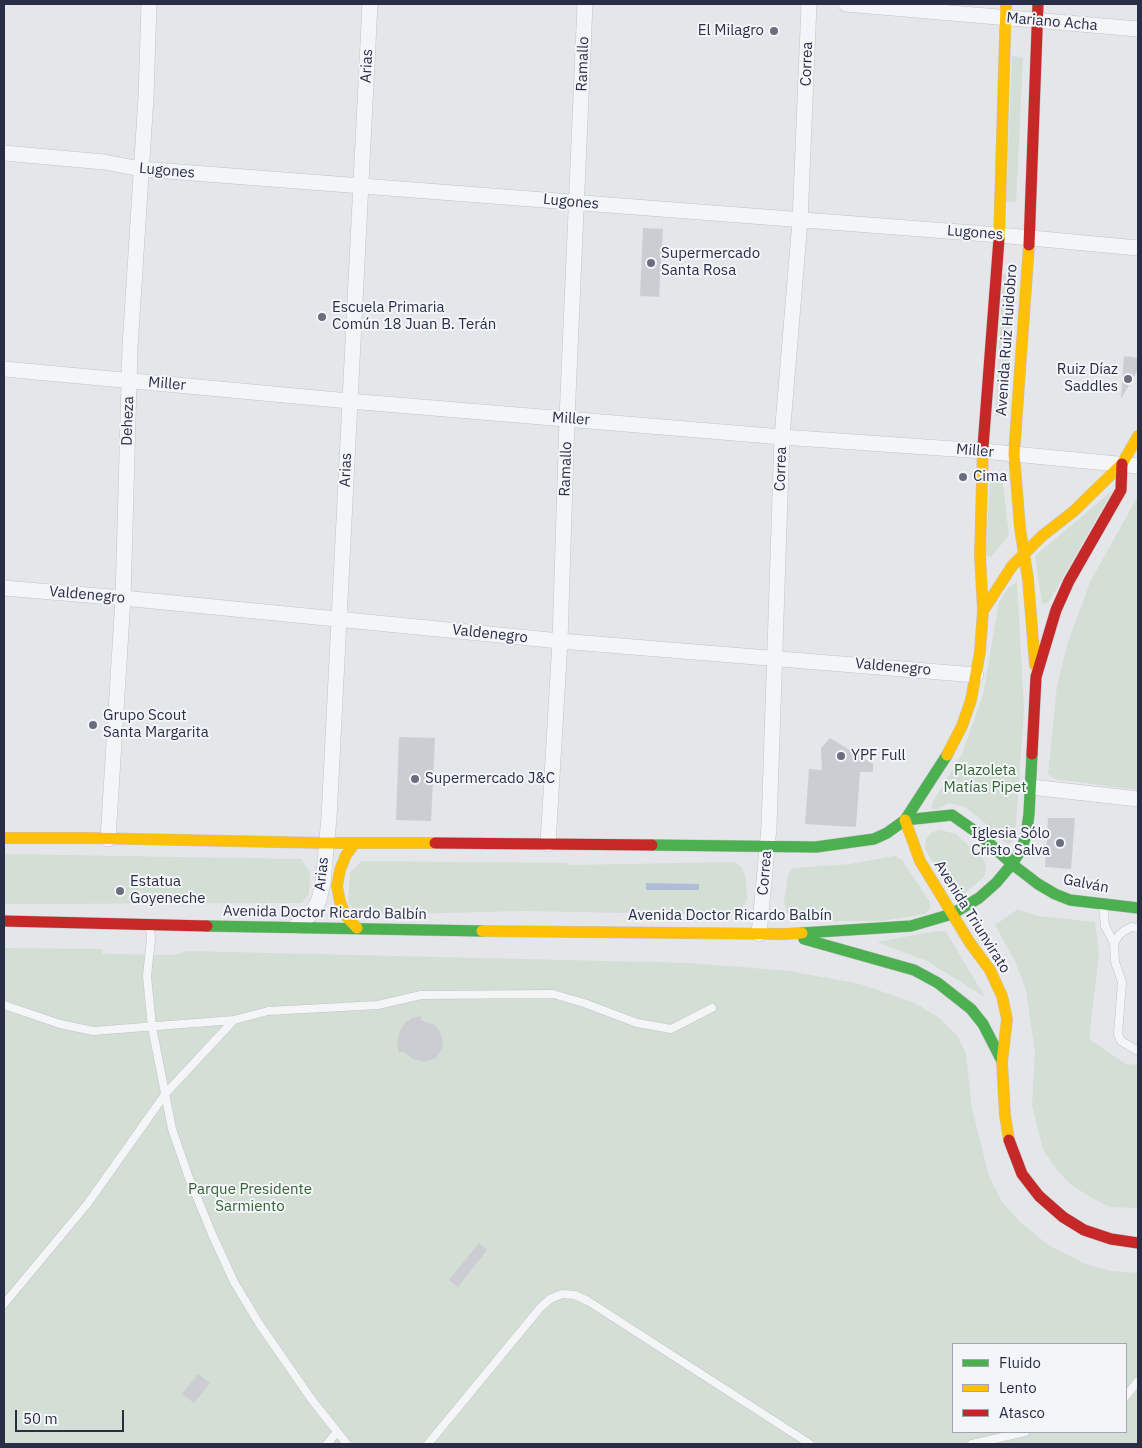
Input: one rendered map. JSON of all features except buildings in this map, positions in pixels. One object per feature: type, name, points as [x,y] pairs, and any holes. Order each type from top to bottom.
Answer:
[{"type":"main road","name":"Avenida Ruiz Huidobro","points":[[1036,677],[1028,579],[1020,528],[1014,454],[1029,238],[1038,4]]},
{"type":"main road","name":"Avenida Ruiz Huidobro","points":[[976,675],[983,611],[980,555],[983,452],[999,235],[1006,11]]},
{"type":"main road","name":"Avenida Doctor Ricardo Balbín","points":[[983,611],[1002,580],[1024,552],[1074,511],[1122,464],[1138,436]]},
{"type":"main road","name":"Avenida Doctor Ricardo Balbín","points":[[4,921],[784,934],[911,926],[952,914],[979,898],[1012,864],[1021,850],[1026,836],[1031,787],[1036,677],[1056,610],[1069,581],[1121,490],[1122,464]]},
{"type":"main road","points":[[4,838],[768,847],[816,847],[862,842],[887,833],[905,820],[949,751],[962,726],[971,700],[976,675]]},
{"type":"main road","name":"Galván","points":[[905,820],[952,815],[979,834],[1012,864],[1038,884],[1055,894],[1070,900],[1138,908]]},
{"type":"main road","name":"Avenida Triunvirato","points":[[905,820],[920,861],[952,914],[990,970],[1002,996],[1007,1019],[1002,1062],[1005,1115],[1010,1145],[1022,1174],[1039,1196],[1063,1217],[1084,1230],[1110,1239],[1138,1243]]},
{"type":"main road","points":[[355,843],[340,870],[337,886],[340,902],[346,916],[357,928]]},
{"type":"main road","name":"Avenida Triunvirato","points":[[784,934],[914,970],[938,983],[971,1009],[983,1024],[1002,1062]]},
{"type":"street","name":"Deheza","points":[[108,839],[123,598],[129,380],[149,4]]},
{"type":"street","name":"Arias","points":[[296,926],[311,914],[319,900],[323,882],[329,818],[370,4]]},
{"type":"street","name":"Ramallo","points":[[548,844],[560,640],[567,419],[585,4]]},
{"type":"street","name":"Correa","points":[[759,934],[768,847],[782,437],[800,221],[809,4]]},
{"type":"street","name":"Mariano Acha","points":[[846,4],[1006,11],[1037,21],[1138,29]]},
{"type":"street","name":"Lugones","points":[[4,152],[104,162],[141,169],[999,235],[1138,248]]},
{"type":"street","name":"Miller","points":[[4,369],[349,401],[1014,454],[1138,466]]},
{"type":"street","name":"Valdenegro","points":[[4,588],[560,640],[976,675]]},
{"type":"street","points":[[1031,787],[1138,799]]},
{"type":"lane","points":[[1103,904],[1104,926],[1114,943],[1114,962],[1122,982],[1118,1034],[1121,1041],[1138,1049]]},
{"type":"lane","points":[[149,924],[151,939],[147,976],[152,1028],[172,1129],[189,1178],[234,1282],[260,1325],[312,1400],[347,1444]]},
{"type":"lane","points":[[1114,943],[1124,931],[1131,927],[1138,928]]},
{"type":"lane","points":[[4,1005],[60,1024],[93,1031],[152,1028],[234,1020],[268,1011],[378,1005],[421,995],[552,994],[584,1003],[637,1023],[671,1029],[712,1008]]},
{"type":"lane","points":[[4,1304],[88,1203],[166,1093],[234,1020]]},
{"type":"lane","points":[[428,1444],[540,1308],[550,1299],[562,1294],[575,1295],[588,1301],[810,1444]]},
{"type":"lane","points":[[1127,1395],[1138,1381]]},
{"type":"lane","points":[[327,1444],[337,1432]]},
{"type":"lane","points":[[972,1444],[1021,1433]]},
{"type":"green space","points":[[1012,56],[1023,58],[1016,202],[1006,202]]},
{"type":"green space","points":[[1003,274],[1013,275],[1006,416],[995,416]]},
{"type":"green space","points":[[990,476],[1002,477],[1009,535],[991,557],[986,555]]},
{"type":"green space","points":[[1113,490],[1049,602],[1042,604],[1035,556]]},
{"type":"green space","points":[[1138,496],[1138,790],[1055,779],[1048,774],[1057,686],[1067,645],[1090,582]]},
{"type":"green space","name":"Plazoleta Matías Pipet","points":[[1017,582],[1024,709],[1015,838],[1009,844],[1002,841],[985,823],[965,807],[949,803],[937,809],[932,809],[932,803],[962,754],[983,695],[999,602],[1008,588]]},
{"type":"green space","points":[[940,830],[956,834],[984,860],[986,869],[984,877],[960,897],[952,894],[925,849],[926,839],[932,832]]},
{"type":"green space","points":[[4,854],[301,859],[310,872],[309,894],[302,903],[4,904]]},
{"type":"green space","points":[[895,856],[902,860],[930,902],[930,909],[925,914],[882,921],[797,921],[787,913],[784,901],[788,875],[793,868],[850,864]]},
{"type":"green space","points":[[362,861],[566,863],[570,865],[735,862],[742,868],[746,879],[747,899],[742,908],[729,915],[525,911],[360,915],[348,904],[350,872]]},
{"type":"green space","points":[[1018,909],[1037,916],[1095,922],[1099,953],[1089,1039],[1126,1064],[1138,1065],[1138,1208],[1110,1207],[1090,1197],[1070,1184],[1056,1169],[1043,1150],[1032,1105],[1035,1052],[1026,990],[1015,961],[995,925]]},
{"type":"green space","points":[[936,931],[946,932],[985,997],[927,961],[877,942]]},
{"type":"green space","name":"Parque Presidente Sarmiento","points":[[4,948],[102,949],[103,954],[175,955],[187,951],[691,963],[789,971],[860,984],[915,1003],[941,1019],[958,1037],[966,1054],[972,1109],[989,1176],[1002,1202],[1020,1222],[1047,1244],[1085,1264],[1112,1271],[1138,1273],[1138,1444],[4,1444]]},
{"type":"water","points":[[646,883],[699,884],[699,890],[646,890]]},
{"type":"traffic: fast","points":[[802,933],[911,926],[952,914],[979,898],[996,883],[1021,850],[1026,836],[1029,814],[1032,754]]},
{"type":"traffic: fast","points":[[652,845],[816,847],[874,839],[887,833],[905,820],[947,755]]},
{"type":"traffic: fast","points":[[905,820],[952,815],[979,834],[1012,864],[1038,884],[1055,894],[1070,900],[1138,908]]},
{"type":"traffic: fast","points":[[207,926],[482,931]]},
{"type":"traffic: fast","points":[[804,939],[914,970],[938,983],[971,1009],[983,1024],[1002,1061]]},
{"type":"traffic: slow","points":[[999,239],[1006,4]]},
{"type":"traffic: slow","points":[[1029,245],[1014,454],[1020,528],[1028,579],[1035,665]]},
{"type":"traffic: slow","points":[[983,611],[1012,566],[1042,536],[1074,511],[1122,464],[1138,436]]},
{"type":"traffic: slow","points":[[947,755],[962,726],[971,700],[980,652],[983,611],[980,555],[983,447]]},
{"type":"traffic: slow","points":[[905,820],[920,861],[970,943],[990,970],[1002,996],[1007,1019],[1002,1062],[1005,1115],[1009,1140]]},
{"type":"traffic: slow","points":[[4,838],[435,843]]},
{"type":"traffic: slow","points":[[355,843],[346,855],[340,870],[337,886],[340,902],[346,916],[357,928]]},
{"type":"traffic: slow","points":[[482,931],[802,933]]},
{"type":"traffic: jam","points":[[1029,245],[1038,4]]},
{"type":"traffic: jam","points":[[983,447],[999,239]]},
{"type":"traffic: jam","points":[[1032,754],[1036,677],[1056,610],[1069,581],[1121,490],[1122,464]]},
{"type":"traffic: jam","points":[[435,843],[652,845]]},
{"type":"traffic: jam","points":[[4,921],[207,926]]},
{"type":"traffic: jam","points":[[1009,1140],[1022,1174],[1039,1196],[1063,1217],[1084,1230],[1111,1239],[1138,1243]]},
{"type":"place","name":"El Milagro","points":[[774,31]]},
{"type":"place","name":"Supermercado Santa Rosa","points":[[651,263]]},
{"type":"place","name":"Escuela Primaria Común 18 Juan B. Terán","points":[[322,317]]},
{"type":"place","name":"Ruiz Díaz Saddles","points":[[1128,379]]},
{"type":"place","name":"Cima","points":[[963,477]]},
{"type":"place","name":"Grupo Scout Santa Margarita","points":[[93,725]]},
{"type":"place","name":"YPF Full","points":[[841,756]]},
{"type":"place","name":"Supermercado J&C","points":[[415,779]]},
{"type":"place","name":"Iglesia Sólo Cristo Salva","points":[[1060,843]]},
{"type":"place","name":"Estatua Goyeneche","points":[[120,891]]}]
